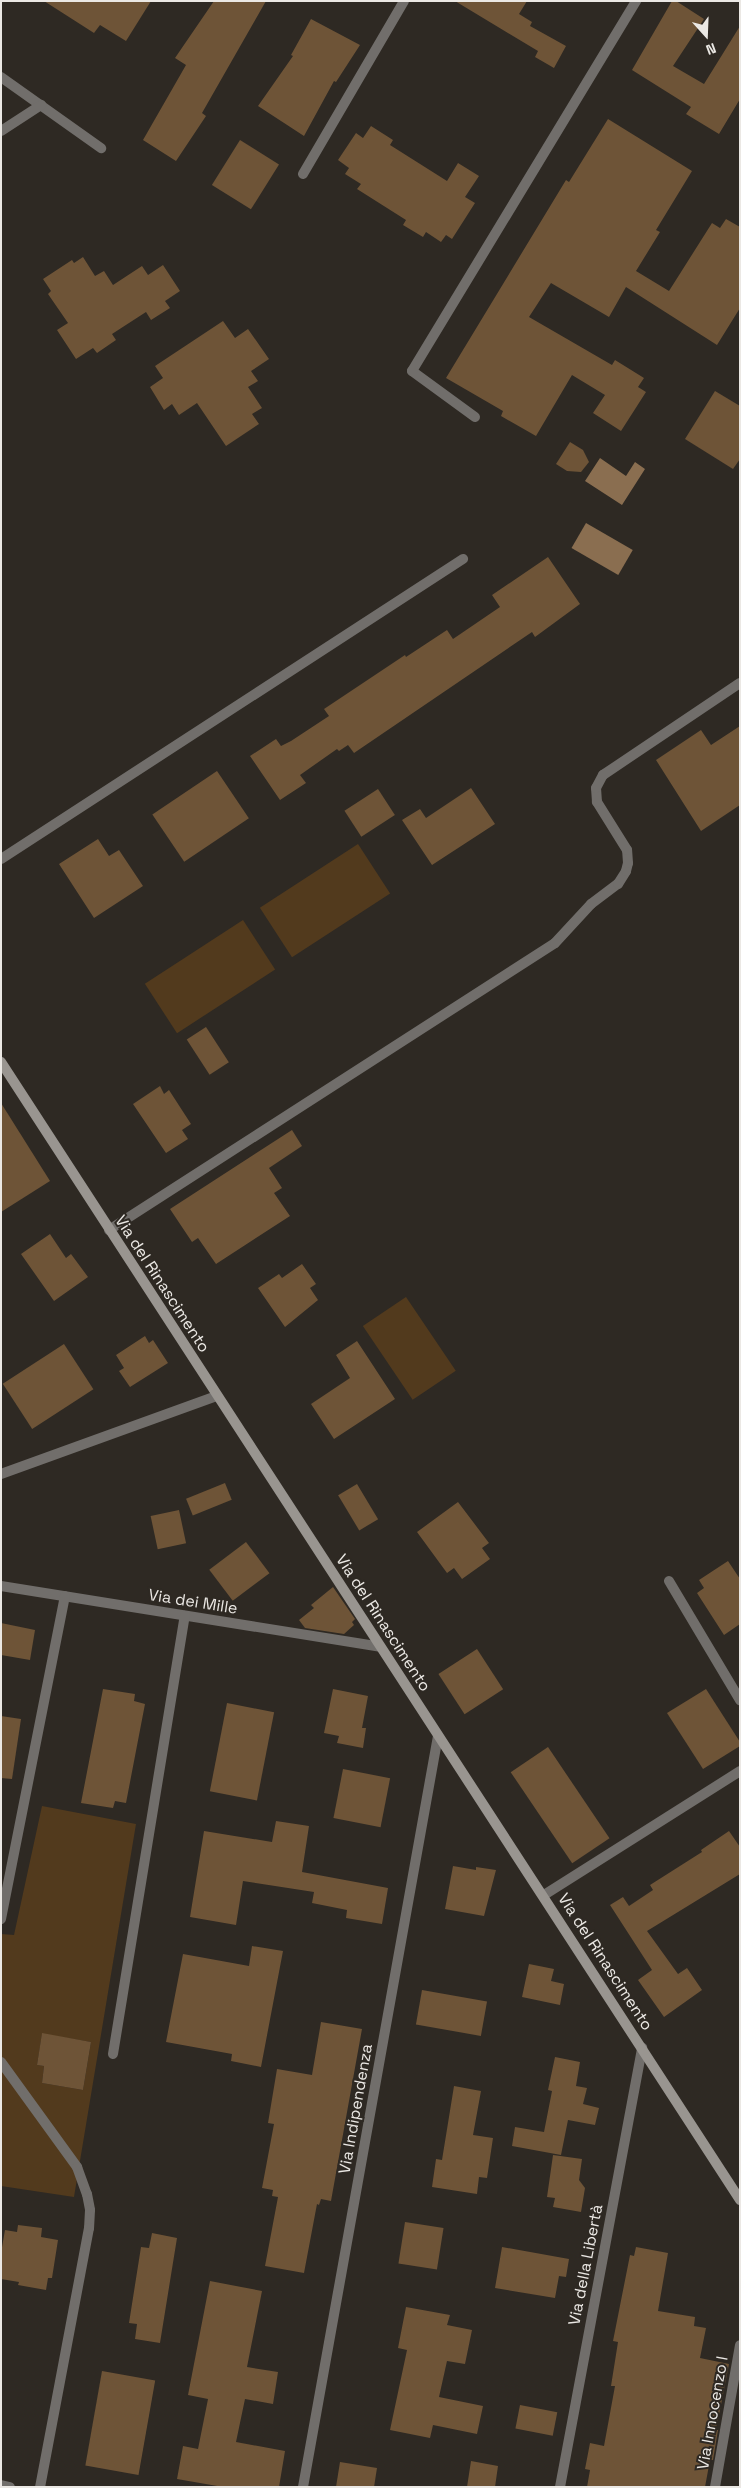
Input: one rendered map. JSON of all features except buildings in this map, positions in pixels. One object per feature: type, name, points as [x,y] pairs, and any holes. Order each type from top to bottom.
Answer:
[{"type":"street","points":[[303,174],[404,1]]},
{"type":"street","points":[[475,418],[412,371],[636,1]]},
{"type":"street","points":[[1,77],[101,148]]},
{"type":"street","points":[[1,131],[41,105]]},
{"type":"street","points":[[1,859],[463,559]]},
{"type":"street","points":[[109,1230],[555,943],[592,904],[618,884],[626,871],[628,863],[627,850],[598,802],[596,788],[603,775],[740,683]]},
{"type":"street","name":"Via del Rinascimento","points":[[1,1062],[740,2200]]},
{"type":"street","points":[[1,1474],[217,1396]]},
{"type":"street","points":[[669,1581],[740,1700]]},
{"type":"street","name":"Via dei Mille","points":[[1,1586],[380,1647]]},
{"type":"street","points":[[1,1919],[65,1596]]},
{"type":"street","points":[[113,2054],[186,1616]]},
{"type":"street","name":"Via Indipendenza","points":[[303,2487],[438,1736]]},
{"type":"street","points":[[544,1896],[740,1771]]},
{"type":"street","name":"Via della Libertà","points":[[560,2487],[642,2048]]},
{"type":"street","points":[[1,2062],[77,2167],[87,2194],[90,2210],[89,2228],[40,2487]]},
{"type":"street","name":"Via Innocenzo I","points":[[715,2487],[740,2345]]},
{"type":"street","points":[[1,2485],[10,2487]]},
{"type":"shaded area","points":[[600,458],[626,476],[635,462],[645,469],[622,505],[585,481]]},
{"type":"shaded area","points":[[586,523],[633,550],[618,575],[572,548]]},
{"type":"shaded area","points":[[358,844],[390,893],[292,957],[260,908]]},
{"type":"shaded area","points":[[243,920],[275,969],[177,1033],[145,984]]},
{"type":"shaded area","points":[[406,1297],[456,1371],[413,1400],[363,1326]]},
{"type":"shaded area","points":[[42,1806],[136,1824],[74,2197],[1,2186],[1,1934],[14,1935]],"holes":[[[42,2034],[91,2042],[83,2090],[42,2083],[44,2066],[37,2065]]]}]
